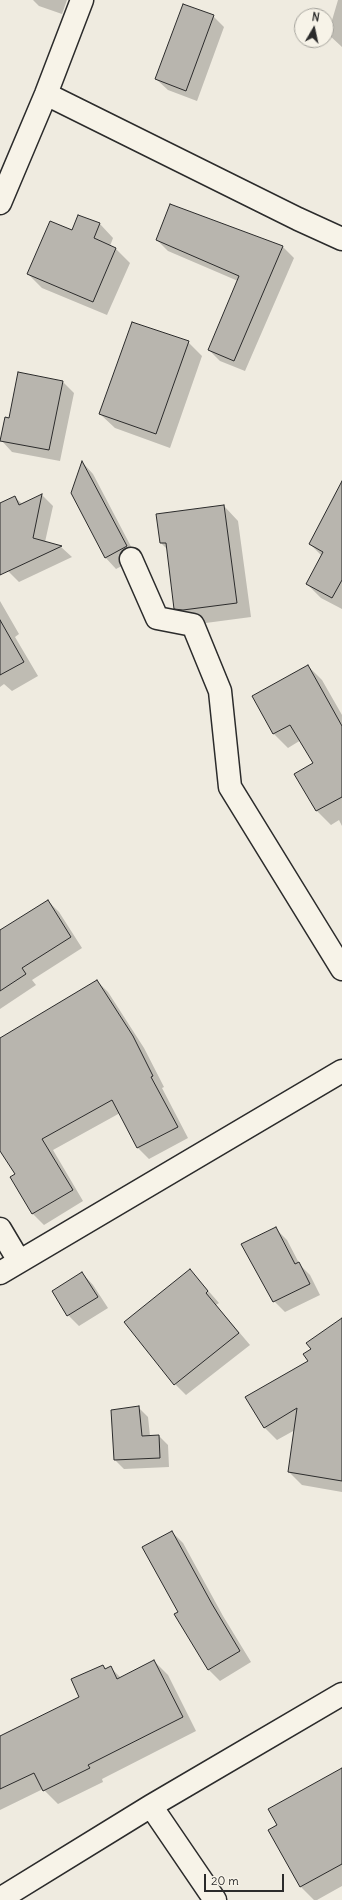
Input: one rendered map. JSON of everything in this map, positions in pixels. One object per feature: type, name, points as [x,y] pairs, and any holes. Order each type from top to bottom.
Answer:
[{"type":"street","points":[[0,203],[46,94],[82,0]]},
{"type":"street","points":[[46,94],[298,219],[342,239]]},
{"type":"street","points":[[131,559],[157,618],[193,625],[220,691],[230,787],[342,969]]},
{"type":"street","points":[[0,1272],[342,1071]]},
{"type":"street","points":[[0,1229],[19,1261]]},
{"type":"street","points":[[0,1899],[151,1806],[342,1694]]},
{"type":"street","points":[[151,1806],[215,1900]]},
{"type":"building","points":[[183,4],[214,15],[186,91],[155,79]]},
{"type":"building","points":[[170,204],[283,246],[234,361],[208,350],[239,276],[156,240]]},
{"type":"building","points":[[78,215],[100,223],[94,238],[116,248],[93,302],[27,274],[50,221],[72,230]]},
{"type":"building","points":[[132,322],[189,341],[156,434],[99,414]]},
{"type":"building","points":[[18,372],[63,381],[49,450],[0,441],[5,417],[9,418]]},
{"type":"building","points":[[82,461],[127,546],[105,558],[71,493]]},
{"type":"building","points":[[342,481],[342,580],[332,598],[306,584],[323,552],[309,544]]},
{"type":"building","points":[[42,494],[33,538],[62,546],[0,575],[0,503],[15,496],[19,505]]},
{"type":"building","points":[[224,505],[237,603],[183,610],[174,609],[166,543],[160,543],[156,514]]},
{"type":"building","points":[[0,620],[24,662],[0,675]]},
{"type":"building","points":[[308,665],[342,726],[342,797],[316,811],[294,774],[313,763],[290,725],[273,734],[252,696]]},
{"type":"building","points":[[48,900],[71,937],[22,968],[26,974],[0,991],[0,930]]},
{"type":"building","points":[[97,980],[133,1036],[153,1076],[151,1077],[178,1127],[137,1148],[112,1100],[42,1139],[73,1190],[32,1214],[10,1177],[15,1174],[0,1151],[0,1038]]},
{"type":"building","points":[[276,1227],[295,1264],[299,1262],[310,1284],[273,1302],[241,1244]]},
{"type":"building","points":[[190,1269],[208,1291],[206,1293],[239,1333],[174,1385],[124,1322]]},
{"type":"building","points":[[82,1272],[98,1297],[67,1316],[52,1291]]},
{"type":"building","points":[[342,1318],[342,1481],[288,1472],[297,1408],[264,1428],[245,1397],[308,1361],[303,1354],[311,1349],[306,1343]]},
{"type":"building","points":[[139,1406],[142,1436],[159,1435],[160,1458],[114,1460],[111,1410]]},
{"type":"building","points":[[172,1531],[240,1651],[208,1670],[174,1614],[178,1612],[142,1547]]},
{"type":"building","points":[[154,1660],[183,1717],[88,1765],[90,1768],[43,1791],[34,1773],[0,1789],[0,1736],[79,1697],[71,1679],[103,1665],[105,1669],[111,1666],[117,1679]]},
{"type":"building","points":[[342,1768],[342,1864],[300,1887],[268,1830],[277,1825],[268,1809]]}]
